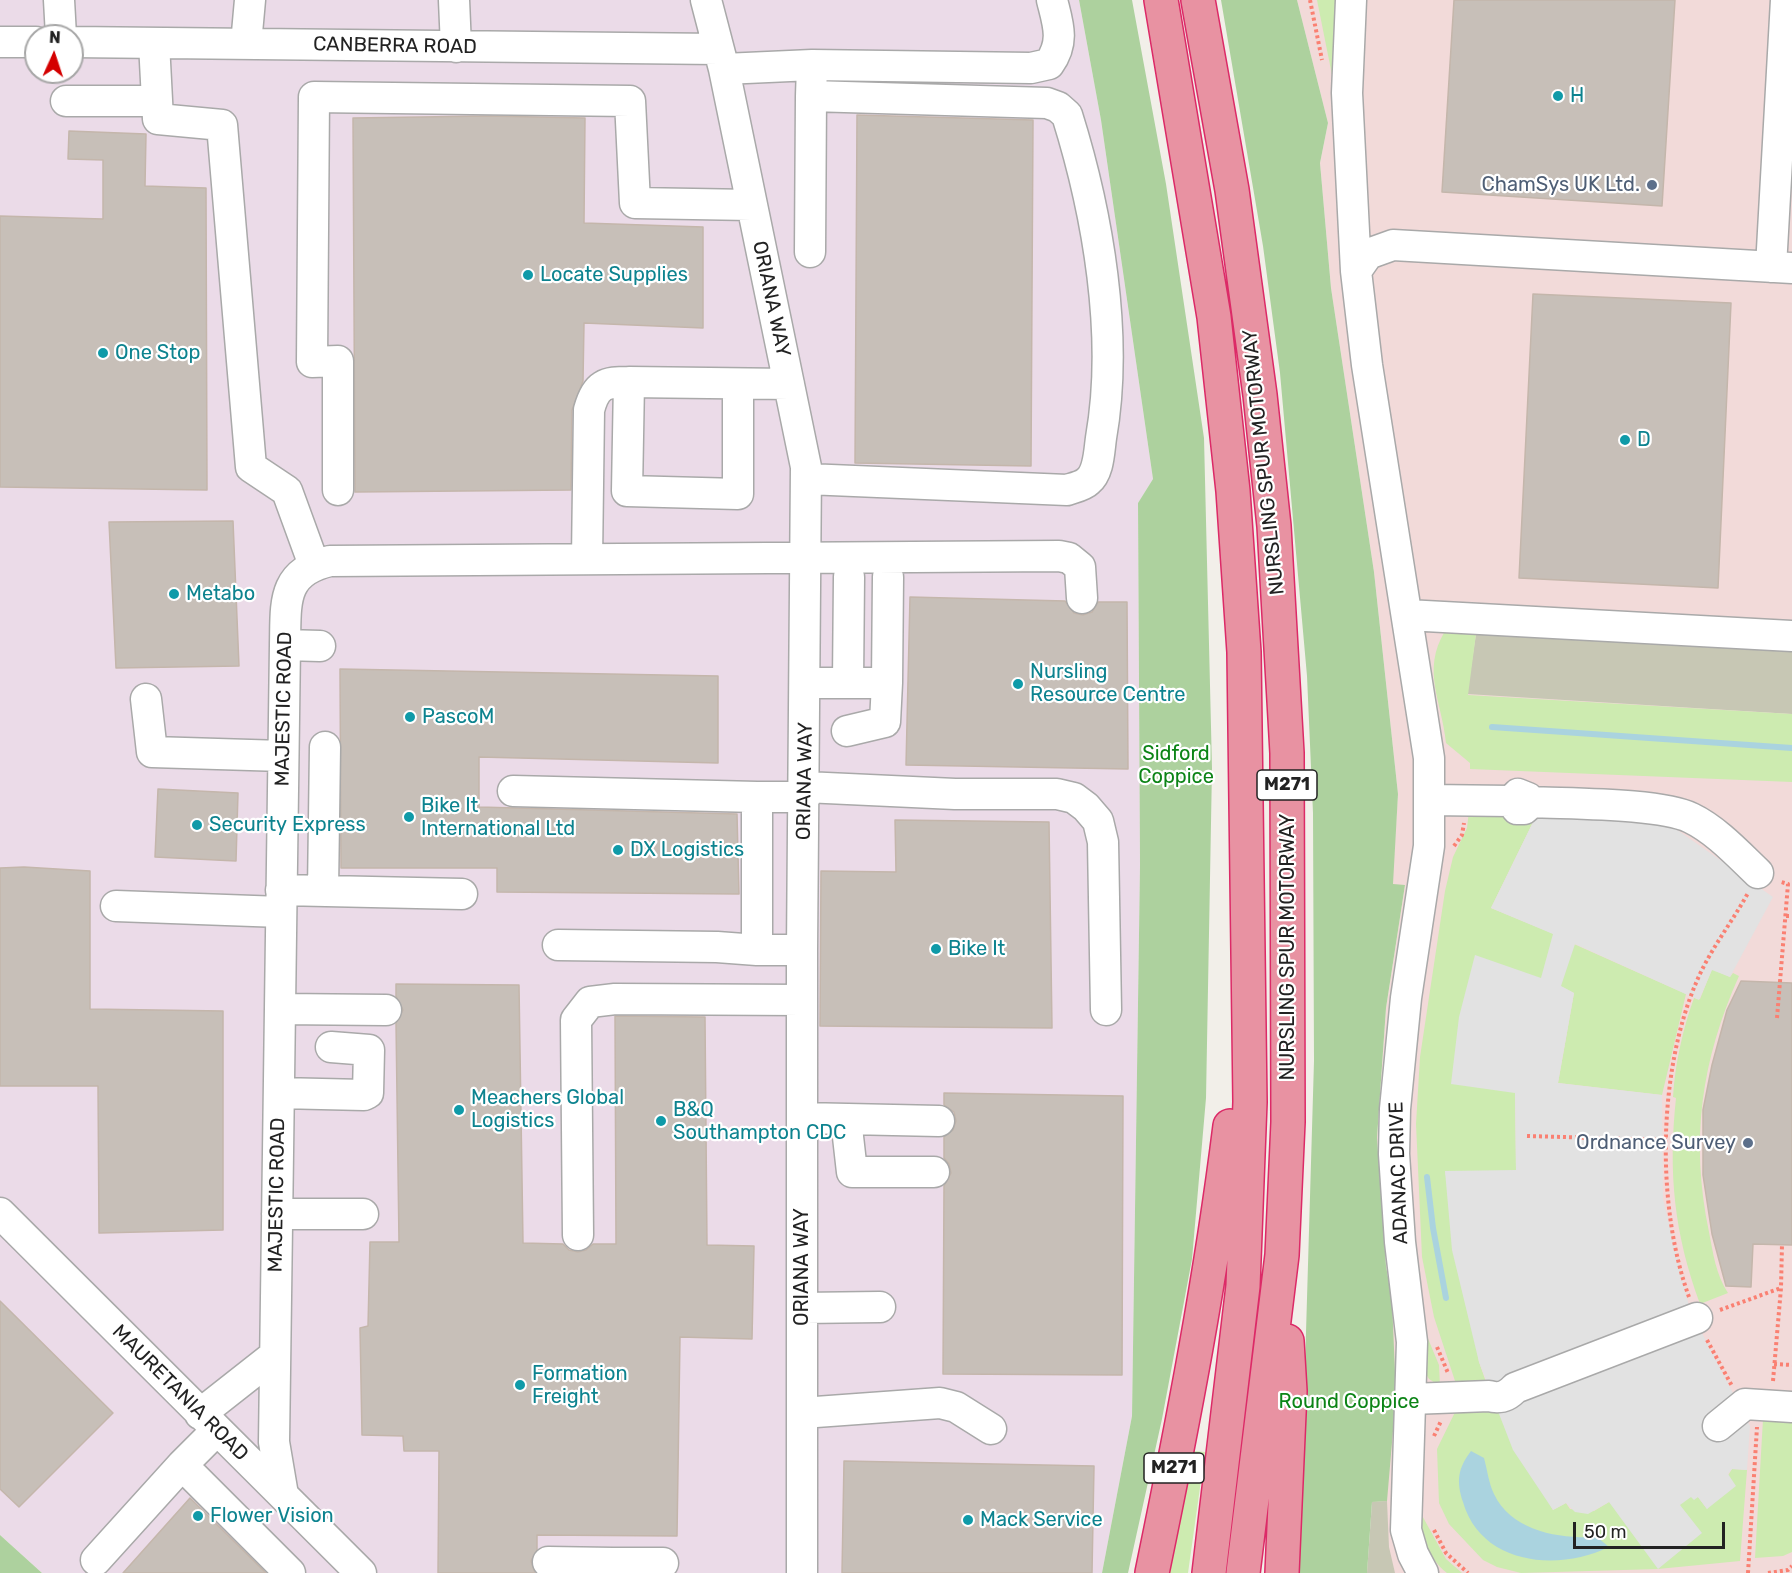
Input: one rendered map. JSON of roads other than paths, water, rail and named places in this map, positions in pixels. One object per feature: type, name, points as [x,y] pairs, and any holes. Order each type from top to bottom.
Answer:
[{"type":"highway","name":"NURSLING SPUR MOTORWAY","points":[[1161,0],[1214,317],[1233,491],[1244,652],[1250,1102],[1243,1286],[1209,1573]]},
{"type":"highway","name":"NURSLING SPUR MOTORWAY","points":[[1198,0],[1245,277],[1274,526],[1287,753],[1288,1122],[1282,1255],[1243,1573]]},
{"type":"highway","name":"M271","points":[[1152,1573],[1195,1363],[1216,1240],[1248,969]]},
{"type":"highway","name":"M271","points":[[1281,1573],[1290,1391],[1282,1255]]},
{"type":"street","points":[[58,0],[60,24]]},
{"type":"street","points":[[246,44],[250,0]]},
{"type":"street","points":[[454,0],[456,47]]},
{"type":"street","name":"ORIANA WAY","points":[[706,0],[721,59],[807,479],[802,950],[802,1573]]},
{"type":"street","name":"CANBERRA ROAD","points":[[84,42],[456,47],[812,65],[1031,68],[1049,64],[1058,52],[1059,34],[1052,0]]},
{"type":"street","name":"ADANAC DRIVE","points":[[1352,0],[1347,93],[1356,271],[1368,365],[1429,758],[1429,846],[1406,998],[1395,1109],[1394,1154],[1400,1242],[1412,1342],[1406,1530],[1413,1554],[1423,1573]]},
{"type":"street","points":[[1356,271],[1368,254],[1393,245],[1782,267],[1786,0]]},
{"type":"street","points":[[0,42],[24,42]]},
{"type":"street","points":[[154,43],[159,120],[222,125],[250,467],[287,491],[314,565],[330,561],[1059,556],[1069,558],[1080,567],[1082,598]]},
{"type":"street","points":[[810,252],[812,65]]},
{"type":"street","points":[[807,479],[1067,490],[1088,482],[1096,469],[1107,401],[1109,369],[1100,265],[1086,189],[1067,115],[1058,107],[1025,101],[811,96]]},
{"type":"street","points":[[338,490],[338,361],[312,362],[314,97],[630,101],[635,203],[751,205]]},
{"type":"street","points":[[66,102],[157,100]]},
{"type":"street","points":[[587,559],[589,410],[593,394],[602,386],[612,382],[789,384]]},
{"type":"street","points":[[629,382],[627,491],[738,494],[738,384]]},
{"type":"street","name":"MAJESTIC ROAD","points":[[283,1495],[274,1442],[286,599],[300,573],[314,565]]},
{"type":"street","points":[[848,682],[849,577]]},
{"type":"street","points":[[847,732],[885,722],[888,577]]},
{"type":"street","points":[[1407,615],[1792,636]]},
{"type":"street","points":[[285,645],[320,646]]},
{"type":"street","points":[[806,683],[887,683]]},
{"type":"street","points":[[146,699],[152,752],[283,756]]},
{"type":"street","points":[[323,891],[325,747]]},
{"type":"street","points":[[513,791],[757,797],[805,792],[1057,794],[1074,798],[1098,821],[1103,842],[1106,1010]]},
{"type":"street","points":[[757,797],[757,950]]},
{"type":"street","points":[[1430,800],[1522,802],[1669,812],[1691,818],[1731,847],[1758,873]]},
{"type":"street","points":[[116,906],[281,901],[323,891],[462,894]]},
{"type":"street","points":[[558,945],[802,950]]},
{"type":"street","points":[[578,1235],[576,1020],[590,1002],[615,999],[802,1000]]},
{"type":"street","points":[[280,1010],[386,1010]]},
{"type":"street","points":[[279,1093],[364,1095],[368,1093],[369,1050],[331,1047]]},
{"type":"street","points":[[802,1118],[939,1121]]},
{"type":"street","points":[[846,1119],[852,1172],[934,1172]]},
{"type":"street","name":"MAURETANIA ROAD","points":[[0,1213],[361,1573]]},
{"type":"street","points":[[277,1214],[363,1214]]},
{"type":"street","points":[[802,1308],[880,1307]]},
{"type":"street","points":[[1411,1399],[1450,1398],[1502,1392],[1697,1318]]},
{"type":"street","points":[[96,1560],[182,1466],[208,1422],[275,1355]]},
{"type":"street","points":[[1718,1426],[1745,1404],[1782,1398]]},
{"type":"street","points":[[802,1413],[940,1403],[956,1407],[991,1429]]},
{"type":"street","points":[[182,1466],[290,1573]]},
{"type":"street","points":[[548,1562],[613,1568],[663,1563]]},
{"type":"water","points":[[1471,1451],[1484,1458],[1494,1494],[1502,1507],[1513,1517],[1525,1525],[1553,1534],[1597,1537],[1609,1547],[1589,1555],[1545,1560],[1524,1558],[1504,1551],[1486,1539],[1472,1523],[1459,1488],[1461,1469]]},
{"type":"waterway","points":[[1492,727],[1792,748]]},
{"type":"waterway","points":[[1427,1177],[1433,1228],[1446,1298]]},
{"type":"place","name":"H","points":[[1558,96]]},
{"type":"place","name":"ChamSys UK Ltd.","points":[[1652,185]]},
{"type":"place","name":"Locate Supplies","points":[[528,275]]},
{"type":"place","name":"One Stop","points":[[103,353]]},
{"type":"place","name":"D","points":[[1625,440]]},
{"type":"place","name":"Metabo","points":[[174,594]]},
{"type":"place","name":"Nursling Resource Centre","points":[[1018,684]]},
{"type":"place","name":"PascoM","points":[[410,717]]},
{"type":"place","name":"Bike It International Ltd","points":[[409,817]]},
{"type":"place","name":"Security Express","points":[[197,825]]},
{"type":"place","name":"DX Logistics","points":[[618,850]]},
{"type":"place","name":"Bike It","points":[[936,949]]},
{"type":"place","name":"Meachers Global Logistics","points":[[459,1110]]},
{"type":"place","name":"B&Q Southampton CDC","points":[[661,1121]]},
{"type":"place","name":"Ordnance Survey","points":[[1748,1143]]},
{"type":"place","name":"Formation Freight","points":[[520,1385]]},
{"type":"place","name":"Flower Vision","points":[[198,1516]]},
{"type":"place","name":"Mack Service","points":[[968,1520]]},
{"type":"park label","name":"Sidford Coppice","points":[[1176,766]]},
{"type":"park label","name":"Round Coppice","points":[[1349,1402]]}]
